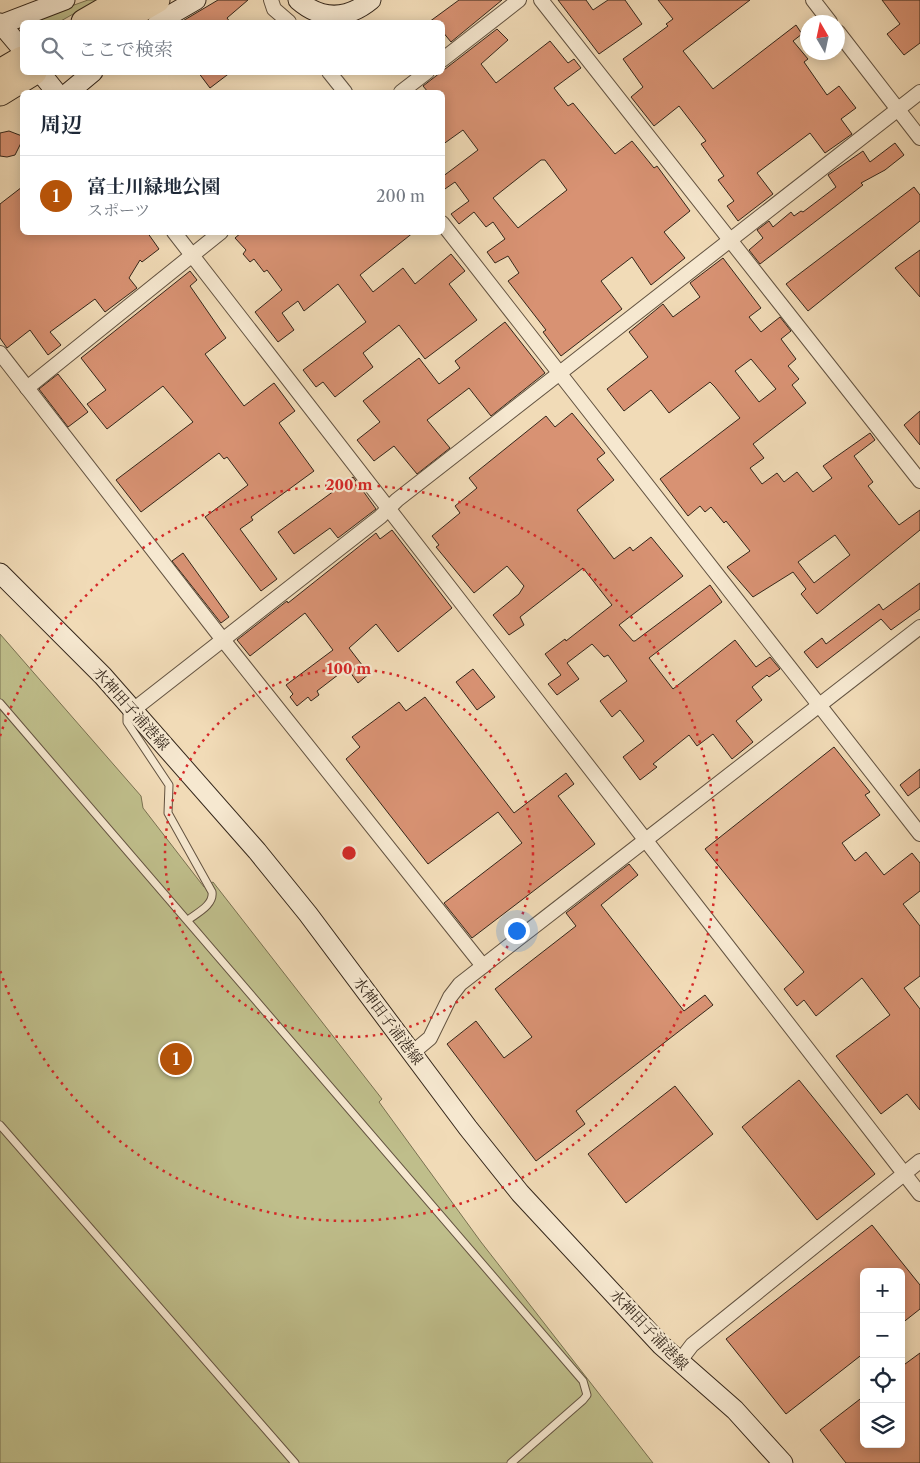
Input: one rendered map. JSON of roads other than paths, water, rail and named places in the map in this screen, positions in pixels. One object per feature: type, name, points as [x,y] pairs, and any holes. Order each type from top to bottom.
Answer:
[{"type":"highway","points":[[87,20],[122,0]]},
{"type":"highway","points":[[122,20],[157,0]]},
{"type":"main road","points":[[19,71],[0,24],[65,0]]},
{"type":"main road","points":[[161,20],[196,0]]},
{"type":"main road","points":[[298,0],[315,12],[338,16],[350,13],[372,0]]},
{"type":"main road","points":[[26,75],[52,90]]},
{"type":"main road","points":[[71,90],[89,75]]},
{"type":"main road","name":"水神田子浦港線","points":[[0,573],[103,676],[285,886],[483,1148],[520,1193],[661,1345],[735,1410],[782,1463]]},
{"type":"street","points":[[271,0],[274,9],[287,20]]},
{"type":"street","points":[[445,58],[519,0]]},
{"type":"street","points":[[541,0],[920,481]]},
{"type":"street","points":[[813,0],[825,15]]},
{"type":"street","points":[[845,41],[920,138]]},
{"type":"street","points":[[331,75],[343,90]]},
{"type":"street","points":[[404,90],[423,75]]},
{"type":"street","points":[[133,710],[380,518],[389,508],[920,92]]},
{"type":"street","points":[[445,227],[920,834]]},
{"type":"street","points":[[176,235],[647,839],[920,1194]]},
{"type":"street","points":[[26,388],[217,235]]},
{"type":"street","points":[[0,353],[483,966]]},
{"type":"street","points":[[412,1053],[430,1038],[454,990],[920,627]]},
{"type":"street","points":[[679,1362],[692,1345],[920,1161]]},
{"type":"lane","points":[[0,703],[188,920],[587,1389],[587,1395],[583,1400],[511,1463]]},
{"type":"lane","points":[[133,710],[127,715],[127,722],[169,784],[168,814],[212,892],[213,898],[210,903],[188,920]]},
{"type":"lane","points":[[0,1125],[295,1463]]},
{"type":"place","name":"富士川緑地公園","points":[[176,1059]]}]
